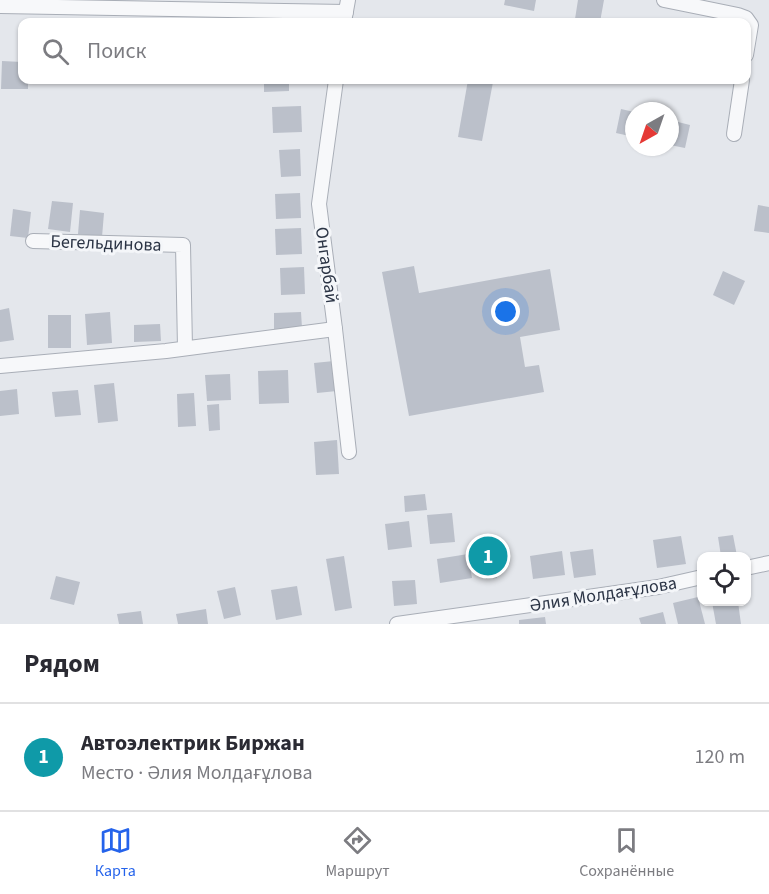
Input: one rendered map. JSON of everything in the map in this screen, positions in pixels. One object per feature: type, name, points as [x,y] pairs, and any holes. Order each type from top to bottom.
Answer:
[{"type":"street","points":[[664,0],[746,18]]},
{"type":"street","points":[[0,6],[346,11]]},
{"type":"street","name":"Онгарбай","points":[[335,84],[319,204],[349,452]]},
{"type":"street","points":[[734,134],[741,84]]},
{"type":"street","name":"Бегельдинова","points":[[33,241],[183,245],[185,348]]},
{"type":"street","points":[[0,366],[185,348],[335,329]]},
{"type":"street","points":[[751,567],[769,563]]},
{"type":"street","name":"Әлия Молдағұлова","points":[[397,624],[697,579]]},
{"type":"building","points":[[505,0],[536,0],[534,11],[504,5]]},
{"type":"building","points":[[578,0],[604,0],[601,18],[575,18]]},
{"type":"building","points":[[2,61],[18,62],[18,84],[28,84],[28,89],[1,89]]},
{"type":"building","points":[[264,84],[289,84],[289,91],[264,92]]},
{"type":"building","points":[[467,84],[493,84],[482,141],[458,137]]},
{"type":"building","points":[[301,106],[302,132],[273,133],[272,107]]},
{"type":"building","points":[[621,109],[625,110],[625,135],[616,133]]},
{"type":"building","points":[[679,122],[690,125],[685,148],[679,147]]},
{"type":"building","points":[[300,149],[301,176],[281,177],[279,150]]},
{"type":"building","points":[[300,193],[301,218],[276,219],[275,194]]},
{"type":"building","points":[[52,201],[73,203],[70,232],[48,229]]},
{"type":"building","points":[[758,205],[769,207],[769,233],[754,231]]},
{"type":"building","points":[[13,209],[31,212],[28,238],[10,236]]},
{"type":"building","points":[[80,210],[104,213],[102,237],[78,234]]},
{"type":"building","points":[[301,228],[302,254],[276,255],[275,229]]},
{"type":"building","points":[[414,266],[419,293],[550,269],[560,330],[520,337],[525,367],[539,365],[544,392],[409,416],[382,272]]},
{"type":"building","points":[[304,267],[305,294],[281,295],[280,268]]},
{"type":"building","points":[[723,271],[745,281],[734,305],[713,295]]},
{"type":"building","points":[[9,308],[14,340],[0,342],[0,310]]},
{"type":"building","points":[[110,312],[112,343],[87,345],[85,314]]},
{"type":"building","points":[[301,312],[302,328],[274,329],[274,313]]},
{"type":"building","points":[[48,315],[71,315],[71,348],[48,348]]},
{"type":"building","points":[[160,324],[161,341],[134,342],[134,325]]},
{"type":"building","points":[[334,361],[337,391],[317,393],[314,363]]},
{"type":"building","points":[[288,370],[289,403],[259,404],[258,371]]},
{"type":"building","points":[[230,374],[231,400],[207,401],[205,375]]},
{"type":"building","points":[[114,383],[118,421],[98,423],[94,385]]},
{"type":"building","points":[[17,389],[19,414],[0,416],[0,391]]},
{"type":"building","points":[[78,390],[81,415],[55,417],[52,392]]},
{"type":"building","points":[[194,393],[196,426],[178,427],[177,394]]},
{"type":"building","points":[[219,404],[220,430],[209,431],[207,405]]},
{"type":"building","points":[[337,440],[339,474],[316,475],[314,442]]},
{"type":"building","points":[[425,494],[427,510],[405,512],[404,496]]},
{"type":"building","points":[[452,513],[455,542],[430,544],[427,515]]},
{"type":"building","points":[[409,521],[412,547],[388,550],[385,524]]},
{"type":"building","points":[[490,534],[497,578],[486,579],[479,535]]},
{"type":"building","points":[[733,535],[736,552],[720,552],[718,537]]},
{"type":"building","points":[[681,536],[686,564],[657,568],[653,540]]},
{"type":"building","points":[[593,549],[596,575],[574,578],[570,552]]},
{"type":"building","points":[[562,551],[565,575],[533,579],[530,556]]},
{"type":"building","points":[[468,554],[472,578],[440,583],[437,559]]},
{"type":"building","points":[[344,556],[352,608],[335,611],[326,559]]},
{"type":"building","points":[[56,576],[80,582],[74,605],[50,599]]},
{"type":"building","points":[[415,580],[417,604],[394,606],[392,581]]},
{"type":"building","points":[[297,586],[302,615],[276,620],[271,590]]},
{"type":"building","points":[[235,587],[241,615],[224,619],[217,591]]},
{"type":"building","points":[[697,597],[697,606],[700,606],[705,624],[678,624],[673,603]]},
{"type":"building","points":[[713,606],[739,606],[741,624],[716,624]]},
{"type":"building","points":[[206,609],[208,624],[178,624],[176,614]]},
{"type":"building","points":[[141,611],[143,624],[119,624],[117,614]]},
{"type":"building","points":[[663,612],[666,624],[641,624],[639,618]]},
{"type":"building","points":[[545,617],[546,624],[519,624],[519,620]]},
{"type":"place","name":"Автоэлектрик Биржан","points":[[488,556]]}]
